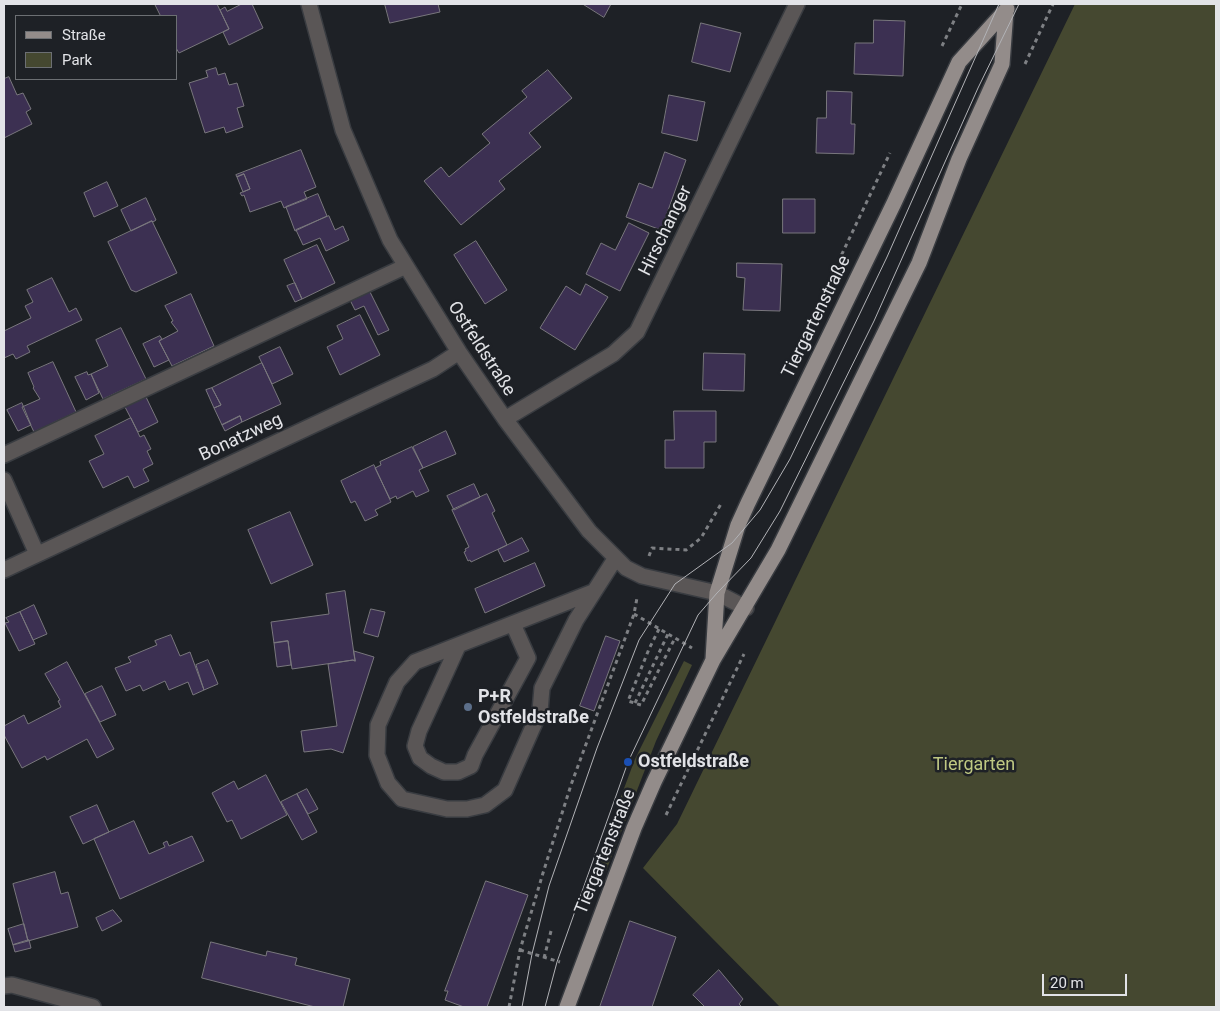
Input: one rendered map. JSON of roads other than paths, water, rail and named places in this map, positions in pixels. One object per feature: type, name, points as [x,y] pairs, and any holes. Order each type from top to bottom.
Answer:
[{"type":"main road","name":"Tiergartenstraße","points":[[713,660],[716,593],[738,525],[894,203],[959,62],[1008,8]]},
{"type":"main road","name":"Tiergartenstraße","points":[[567,1007],[634,828],[654,782],[713,660],[746,608],[778,550],[919,263],[959,159],[1002,64],[1008,8]]},
{"type":"street","name":"Ostfeldstraße","points":[[309,4],[343,130],[390,240],[459,352],[505,419],[589,531],[626,568],[642,576],[716,593],[746,608]]},
{"type":"street","name":"Hirschanger","points":[[505,419],[613,354],[637,332],[797,4]]},
{"type":"street","points":[[4,455],[406,266]]},
{"type":"street","name":"Bonatzweg","points":[[4,570],[433,369],[459,352]]},
{"type":"street","points":[[4,480],[37,554]]},
{"type":"street","points":[[593,592],[416,662],[397,682],[378,725],[377,754],[388,783],[402,799],[446,809],[467,810],[484,805],[505,790],[540,711],[542,688],[593,592],[615,559]]},
{"type":"street","points":[[513,624],[528,658]]},
{"type":"street","points":[[458,646],[418,731],[415,746],[420,758],[444,772],[458,772],[471,766],[528,658]]},
{"type":"street","points":[[528,658],[556,662]]},
{"type":"street","points":[[4,986],[12,985],[93,1007]]},
{"type":"tram line","points":[[522,1007],[532,954],[549,886],[597,748],[639,640],[675,584],[732,543],[760,510],[790,459],[887,257],[999,4]]},
{"type":"tram line","points":[[545,1007],[557,962],[628,762],[698,615],[751,558],[780,511],[874,321],[978,88],[1019,4]]},
{"type":"place","name":"P+R Ostfeldstraße","points":[[468,707]]},
{"type":"place","name":"Ostfeldstraße","points":[[628,762]]},
{"type":"park label","name":"Tiergarten","points":[[974,765]]}]
